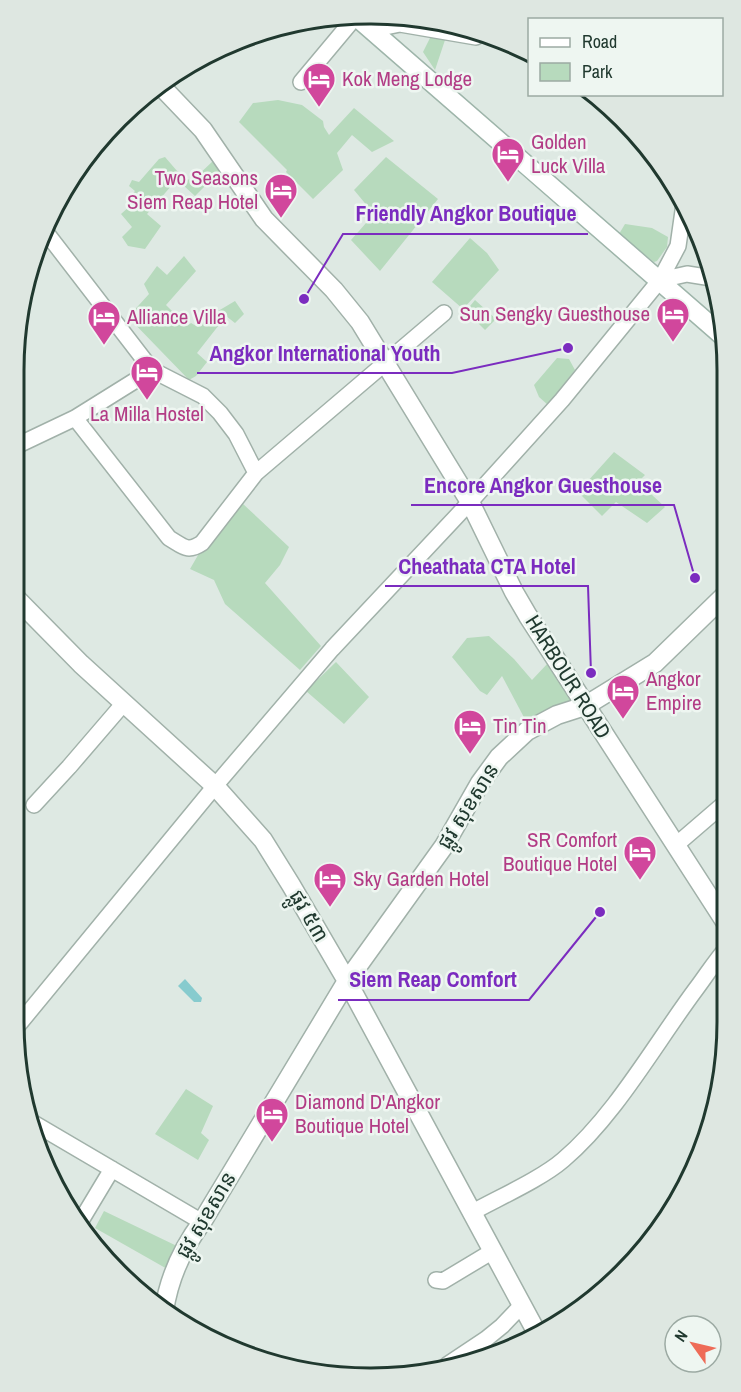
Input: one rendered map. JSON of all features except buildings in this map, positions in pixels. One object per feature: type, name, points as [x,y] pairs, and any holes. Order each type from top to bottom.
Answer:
[{"type":"street","points":[[371,24],[714,329]]},
{"type":"street","points":[[301,82],[349,25]]},
{"type":"street","name":"HARBOUR ROAD","points":[[166,91],[203,130],[264,219],[349,307],[470,502],[514,592],[717,909]]},
{"type":"street","points":[[24,1018],[215,786],[332,649],[562,400],[660,280],[678,246],[682,219]]},
{"type":"street","points":[[50,238],[152,370],[203,396],[220,413],[236,434],[256,473]]},
{"type":"street","points":[[660,280],[687,274],[704,277]]},
{"type":"street","points":[[75,418],[169,538],[188,549],[194,549],[202,543],[256,473],[444,313]]},
{"type":"street","points":[[24,442],[75,418],[152,370]]},
{"type":"street","name":"ផ្លូវ សុខសាន","points":[[166,1301],[175,1266],[183,1250],[347,981],[444,846],[480,783],[499,757],[527,731],[557,715],[585,706],[655,663],[717,603]]},
{"type":"street","name":"ផ្លូវ ៥៣","points":[[24,606],[81,664],[215,786],[263,840],[347,981],[534,1327]]},
{"type":"street","points":[[34,805],[124,703]]},
{"type":"street","points":[[676,845],[717,810]]},
{"type":"street","points":[[471,1213],[552,1168],[574,1150],[624,1090],[717,961]]},
{"type":"street","points":[[40,1127],[202,1222]]},
{"type":"street","points":[[84,1216],[112,1169]]},
{"type":"street","points":[[436,1280],[442,1281],[492,1251]]},
{"type":"street","points":[[460,1356],[494,1332],[522,1305]]},
{"type":"green space","points":[[443,34],[445,40],[435,70],[423,52],[431,36]]},
{"type":"green space","points":[[278,100],[302,105],[323,121],[329,135],[354,108],[394,141],[372,152],[352,135],[337,153],[343,170],[313,199],[239,122],[253,103]]},
{"type":"green space","points":[[165,157],[184,179],[193,180],[214,160],[228,173],[222,179],[216,175],[206,180],[207,184],[195,196],[183,185],[172,185],[147,214],[161,226],[145,249],[128,246],[122,237],[132,227],[121,214],[130,206],[127,200],[135,191],[129,186],[132,180],[139,182],[159,159]]},
{"type":"green space","points":[[386,157],[438,199],[380,271],[351,240],[374,214],[354,190]]},
{"type":"green space","points":[[625,224],[652,228],[668,237],[667,247],[657,261],[654,262],[619,234]]},
{"type":"green space","points":[[470,238],[487,253],[499,270],[463,309],[432,282]]},
{"type":"green space","points":[[184,256],[196,271],[166,305],[187,326],[191,323],[198,327],[213,314],[235,301],[244,314],[235,323],[226,316],[197,353],[207,362],[196,376],[189,380],[128,317],[149,294],[144,284],[157,266],[167,275]]},
{"type":"green space","points":[[475,300],[496,319],[485,330],[466,311]]},
{"type":"green space","points":[[557,358],[569,359],[575,370],[548,405],[539,397],[534,385]]},
{"type":"green space","points":[[614,452],[645,475],[638,482],[665,507],[647,523],[616,502],[602,516],[578,492]]},
{"type":"green space","points":[[242,503],[289,547],[280,565],[265,583],[321,646],[300,670],[225,604],[214,580],[190,569],[205,543]]},
{"type":"green space","points":[[489,636],[514,659],[532,680],[548,663],[560,670],[575,703],[527,723],[502,676],[487,695],[480,691],[452,657],[467,638]]},
{"type":"green space","points":[[336,662],[369,697],[344,724],[306,691]]},
{"type":"green space","points":[[186,1089],[213,1106],[201,1133],[209,1140],[198,1160],[155,1134]]},
{"type":"green space","points":[[104,1211],[179,1247],[169,1270],[95,1228]]},
{"type":"water","points":[[185,979],[202,998],[201,1002],[194,1002],[178,986]]},
{"type":"place","name":"Kok Meng Lodge","points":[[319,108]]},
{"type":"place","name":"Golden Luck Villa","points":[[508,183]]},
{"type":"place","name":"Two Seasons Siem Reap Hotel","points":[[281,219]]},
{"type":"place","name":"Friendly Angkor Boutique","points":[[304,299]]},
{"type":"place","name":"Sun Sengky Guesthouse","points":[[673,343]]},
{"type":"place","name":"Alliance Villa","points":[[104,346]]},
{"type":"place","name":"Angkor International Youth","points":[[568,348]]},
{"type":"place","name":"La Milla Hostel","points":[[147,401]]},
{"type":"place","name":"Encore Angkor Guesthouse","points":[[695,578]]},
{"type":"place","name":"Cheathata CTA Hotel","points":[[591,673]]},
{"type":"place","name":"Angkor Empire","points":[[623,720]]},
{"type":"place","name":"Tin Tin","points":[[470,755]]},
{"type":"place","name":"SR Comfort Boutique Hotel","points":[[640,881]]},
{"type":"place","name":"Sky Garden Hotel","points":[[330,908]]},
{"type":"place","name":"Siem Reap Comfort","points":[[600,912]]},
{"type":"place","name":"Diamond D'Angkor Boutique Hotel","points":[[272,1143]]}]
